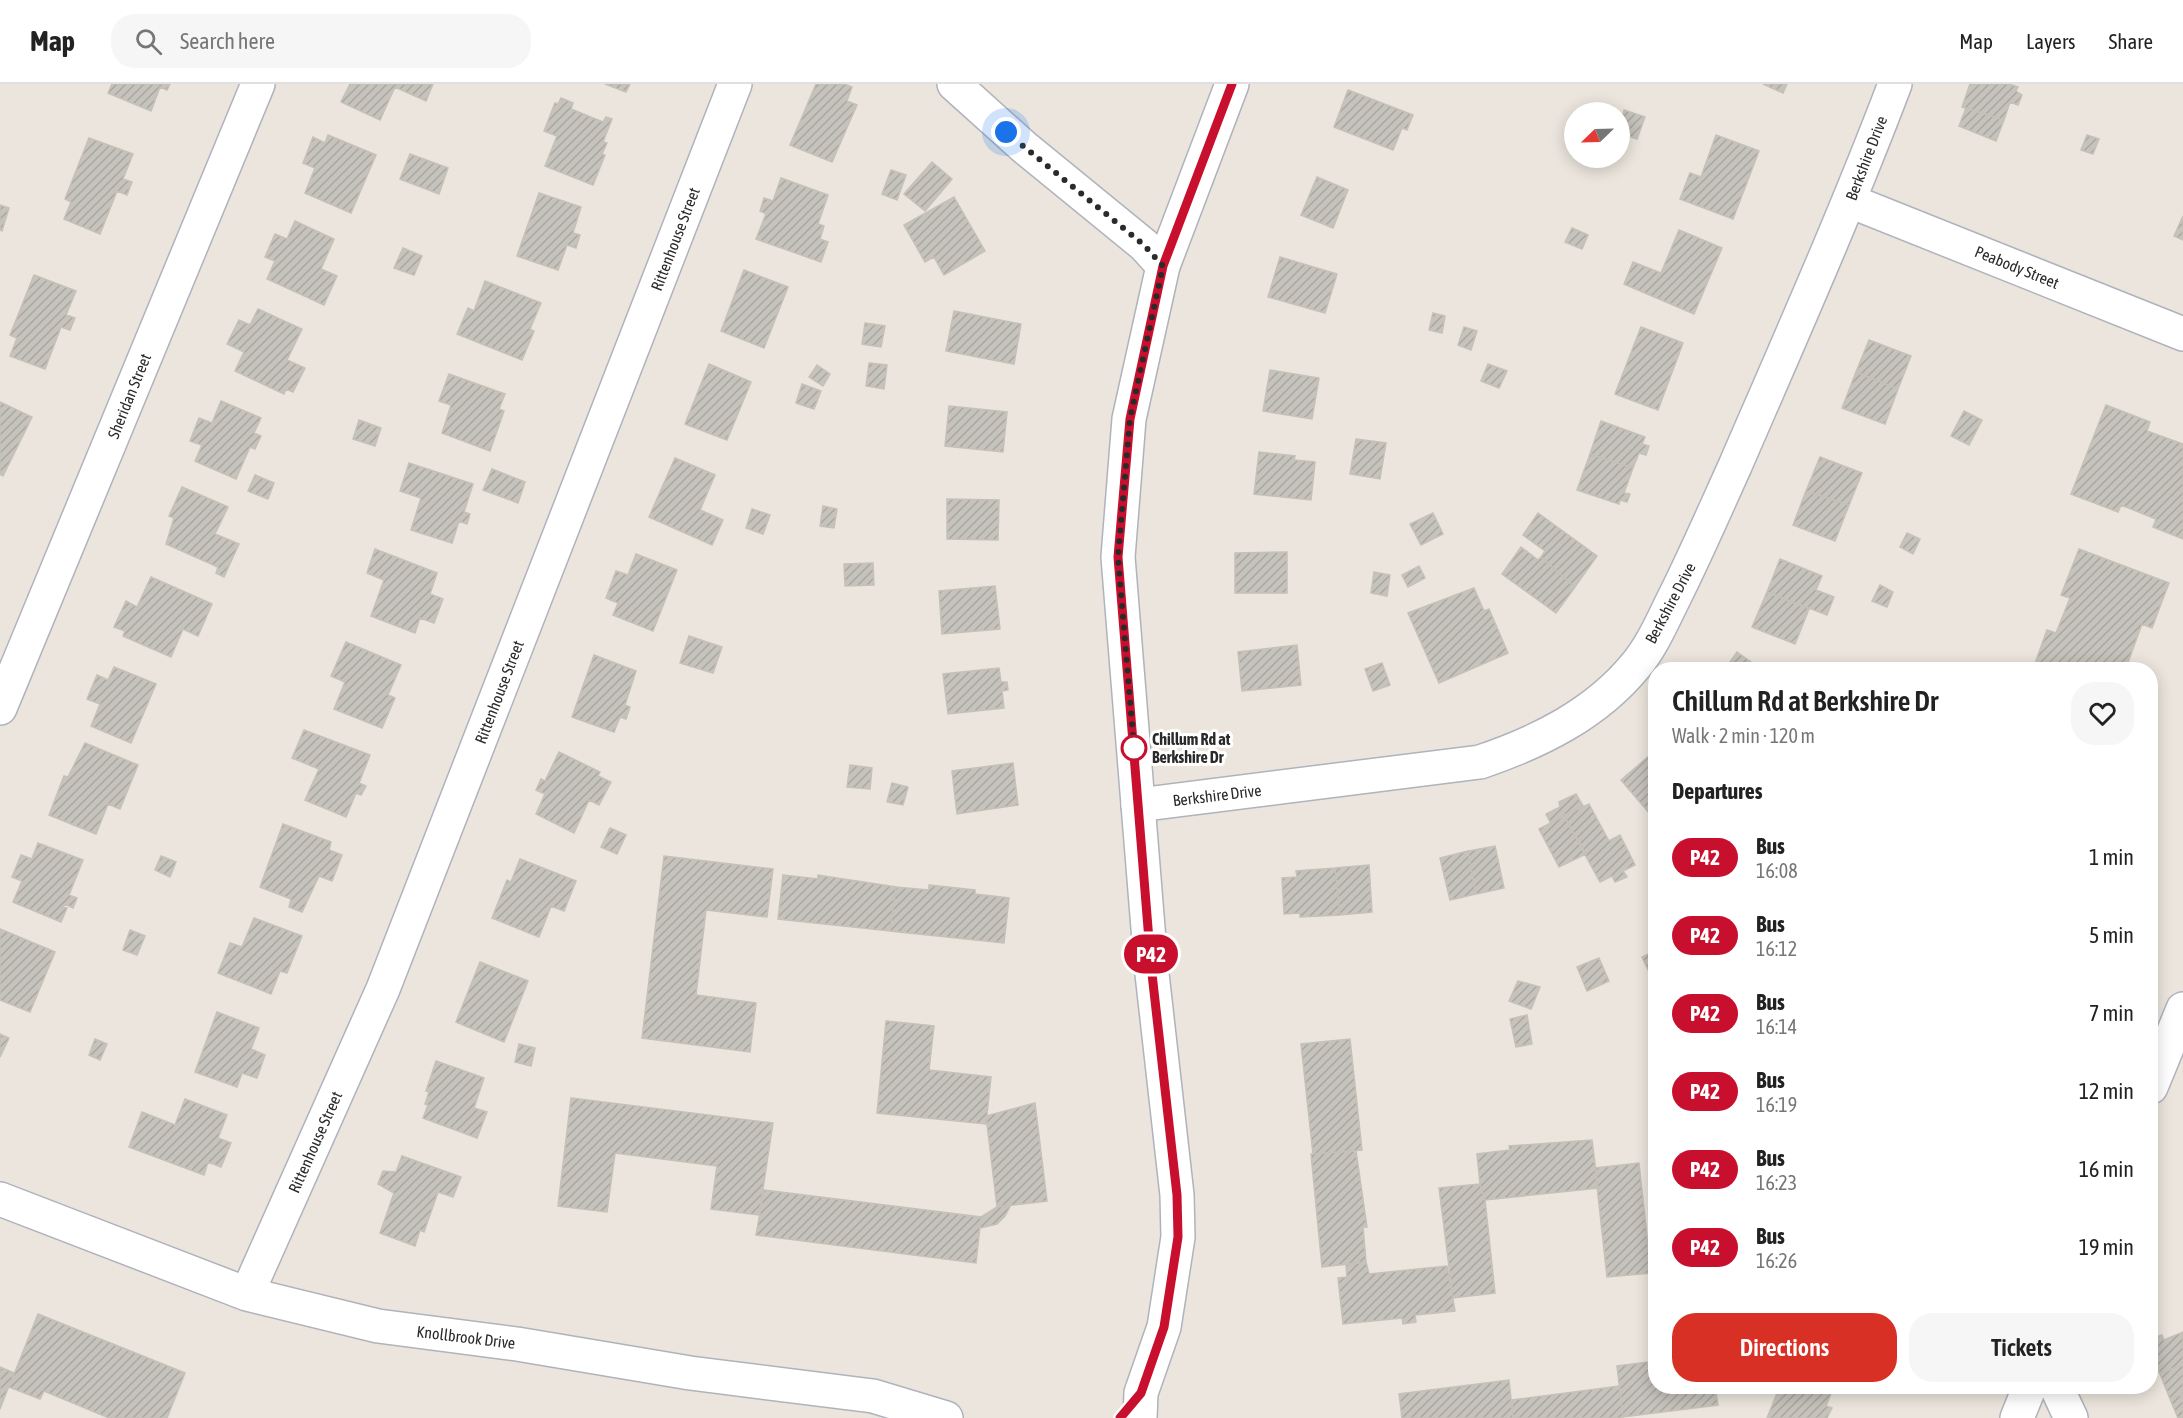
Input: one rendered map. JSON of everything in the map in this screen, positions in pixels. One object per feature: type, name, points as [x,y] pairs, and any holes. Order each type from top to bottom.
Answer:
[{"type":"street","name":"Sheridan Street","points":[[0,708],[258,84]]},
{"type":"street","name":"Rittenhouse Street","points":[[247,1294],[383,989],[735,84]]},
{"type":"street","points":[[954,84],[1024,147],[1144,245],[1163,266]]},
{"type":"street","points":[[1120,1418],[1141,1406],[1164,1327],[1178,1237],[1177,1195],[1151,965],[1118,557],[1130,419],[1163,266],[1232,84]]},
{"type":"street","name":"Berkshire Drive","points":[[1138,805],[1480,762],[1551,733],[1580,716],[1605,696],[1636,664],[1663,620],[1697,551],[1850,201],[1895,84]]},
{"type":"street","name":"Peabody Street","points":[[1850,201],[2183,334]]},
{"type":"street","points":[[2158,1070],[2183,1009]]},
{"type":"street","name":"Knollbrook Drive","points":[[0,1199],[247,1294],[378,1326],[517,1344],[690,1373],[873,1396],[946,1418]]},
{"type":"street","points":[[2017,1418],[2027,1394]]},
{"type":"street","points":[[2060,1394],[2071,1418]]},
{"type":"building","points":[[112,84],[170,84],[167,90],[160,87],[151,111],[108,93]]},
{"type":"building","points":[[350,84],[433,84],[426,101],[395,87],[380,120],[341,102]]},
{"type":"building","points":[[605,84],[630,84],[626,92]]},
{"type":"building","points":[[816,84],[844,84],[852,87],[847,101],[857,105],[832,162],[790,145]]},
{"type":"building","points":[[1763,84],[1787,84],[1783,93]]},
{"type":"building","points":[[1970,84],[2009,84],[2018,87],[2016,91],[2022,95],[2018,105],[2010,102],[2004,120],[1962,107]]},
{"type":"building","points":[[1348,90],[1413,115],[1407,130],[1402,128],[1393,150],[1334,127]]},
{"type":"building","points":[[561,98],[573,103],[571,109],[603,122],[606,117],[612,119],[603,142],[607,143],[602,154],[605,155],[593,185],[545,166],[557,136],[544,131],[555,103],[558,104]]},
{"type":"building","points":[[1966,108],[2004,120],[1996,141],[1959,126]]},
{"type":"building","points":[[1630,112],[1645,117],[1637,139],[1630,137]]},
{"type":"building","points":[[328,135],[376,155],[351,213],[305,193],[315,168],[303,163],[313,137],[325,143]]},
{"type":"building","points":[[1716,135],[1759,151],[1733,219],[1680,199],[1690,173],[1701,177]]},
{"type":"building","points":[[2087,135],[2099,139],[2093,154],[2081,150]]},
{"type":"building","points":[[89,138],[133,154],[123,179],[132,182],[127,195],[117,191],[100,234],[64,219],[71,202],[65,199]]},
{"type":"building","points":[[410,154],[448,168],[439,194],[400,179]]},
{"type":"building","points":[[932,162],[952,179],[925,211],[904,194]]},
{"type":"building","points":[[891,170],[906,175],[897,200],[882,194]]},
{"type":"building","points":[[1317,177],[1348,190],[1333,228],[1301,215]]},
{"type":"building","points":[[781,178],[828,195],[818,224],[824,226],[820,239],[828,242],[821,262],[756,239],[766,214],[760,211],[764,198],[773,201]]},
{"type":"building","points":[[539,193],[581,207],[573,233],[580,235],[576,248],[567,245],[558,270],[517,256]]},
{"type":"building","points":[[954,197],[985,251],[944,275],[934,257],[925,262],[904,225]]},
{"type":"building","points":[[0,205],[9,208],[2,231],[0,230]]},
{"type":"building","points":[[2183,216],[2183,240],[2174,236]]},
{"type":"building","points":[[295,221],[334,239],[321,269],[337,276],[324,305],[267,279],[275,261],[265,257],[275,234],[287,239]]},
{"type":"building","points":[[1572,228],[1588,235],[1582,249],[1565,242]]},
{"type":"building","points":[[1679,230],[1722,248],[1694,314],[1624,284],[1633,262],[1661,273]]},
{"type":"building","points":[[403,248],[422,256],[414,275],[394,268]]},
{"type":"building","points":[[1280,257],[1337,274],[1325,313],[1268,297]]},
{"type":"building","points":[[744,270],[788,287],[764,348],[721,331]]},
{"type":"building","points":[[34,275],[76,291],[66,315],[75,318],[70,330],[61,327],[45,369],[10,356],[17,338],[10,335]]},
{"type":"building","points":[[485,281],[541,303],[530,329],[534,331],[522,360],[457,334],[468,308],[474,311]]},
{"type":"building","points":[[258,309],[302,329],[287,360],[305,368],[293,392],[286,389],[284,394],[235,371],[244,352],[227,344],[239,320],[250,325]]},
{"type":"building","points":[[954,311],[1021,324],[1014,364],[946,351]]},
{"type":"building","points":[[1433,313],[1445,316],[1442,333],[1429,330]]},
{"type":"building","points":[[865,323],[885,326],[881,347],[862,344]]},
{"type":"building","points":[[1464,327],[1477,331],[1471,350],[1458,345]]},
{"type":"building","points":[[1641,327],[1683,343],[1658,410],[1615,394]]},
{"type":"building","points":[[1869,340],[1911,356],[1898,389],[1856,372]]},
{"type":"building","points":[[869,363],[887,365],[884,389],[866,386]]},
{"type":"building","points":[[709,364],[751,382],[727,440],[685,424]]},
{"type":"building","points":[[1488,364],[1507,371],[1499,388],[1481,381]]},
{"type":"building","points":[[817,365],[830,374],[823,386],[809,377]]},
{"type":"building","points":[[1270,370],[1319,378],[1312,419],[1263,411]]},
{"type":"building","points":[[1856,372],[1898,389],[1885,424],[1842,408]]},
{"type":"building","points":[[449,374],[505,394],[499,409],[504,411],[490,451],[442,433],[451,405],[439,401]]},
{"type":"building","points":[[802,384],[821,391],[814,409],[796,403]]},
{"type":"building","points":[[221,401],[261,418],[254,433],[261,436],[255,449],[250,447],[236,479],[195,461],[202,445],[190,441],[199,418],[212,423]]},
{"type":"building","points":[[0,402],[32,417],[3,476],[0,474]]},
{"type":"building","points":[[2106,405],[2150,422],[2147,431],[2183,444],[2183,539],[2153,527],[2156,519],[2121,505],[2118,512],[2071,494]]},
{"type":"building","points":[[949,406],[1007,412],[1003,452],[945,446]]},
{"type":"building","points":[[1964,411],[1982,420],[1969,445],[1951,436]]},
{"type":"building","points":[[359,420],[381,428],[375,446],[353,439]]},
{"type":"building","points":[[1601,421],[1645,437],[1642,444],[1649,446],[1646,455],[1639,453],[1633,468],[1590,454]]},
{"type":"building","points":[[1356,439],[1386,443],[1380,479],[1350,474]]},
{"type":"building","points":[[1259,452],[1295,456],[1294,460],[1315,462],[1311,500],[1254,494]]},
{"type":"building","points":[[1590,454],[1633,468],[1624,493],[1630,494],[1627,502],[1620,500],[1619,504],[1577,490]]},
{"type":"building","points":[[1820,457],[1862,473],[1849,505],[1806,491]]},
{"type":"building","points":[[675,458],[715,475],[700,510],[723,520],[712,545],[649,517]]},
{"type":"building","points":[[409,463],[473,484],[464,512],[470,514],[467,524],[459,521],[452,543],[411,530],[421,498],[400,491]]},
{"type":"building","points":[[492,469],[525,482],[518,503],[483,490]]},
{"type":"building","points":[[255,475],[274,483],[268,499],[248,491]]},
{"type":"building","points":[[182,487],[228,507],[215,534],[239,544],[224,577],[216,573],[218,567],[166,544],[174,518],[169,516]]},
{"type":"building","points":[[1806,491],[1849,505],[1835,541],[1793,525]]},
{"type":"building","points":[[947,499],[999,500],[998,540],[947,539]]},
{"type":"building","points":[[823,506],[837,509],[834,528],[820,526]]},
{"type":"building","points":[[752,509],[770,515],[763,534],[746,528]]},
{"type":"building","points":[[1433,513],[1443,534],[1421,545],[1410,524]]},
{"type":"building","points":[[1538,513],[1597,556],[1575,587],[1541,557],[1545,551],[1523,535]]},
{"type":"building","points":[[1907,533],[1920,539],[1913,554],[1900,547]]},
{"type":"building","points":[[1521,547],[1538,560],[1541,557],[1575,587],[1556,613],[1502,574]]},
{"type":"building","points":[[375,549],[437,573],[430,594],[443,599],[434,623],[420,618],[415,633],[371,616],[384,580],[367,573]]},
{"type":"building","points":[[2079,549],[2169,583],[2152,628],[2142,624],[2128,662],[2036,662],[2047,630],[2056,633],[2070,598],[2061,595]]},
{"type":"building","points":[[1287,552],[1287,593],[1235,593],[1235,553]]},
{"type":"building","points":[[636,554],[677,570],[653,631],[613,615],[618,603],[606,598],[616,571],[628,575]]},
{"type":"building","points":[[1780,559],[1822,576],[1816,590],[1834,597],[1827,615],[1767,592]]},
{"type":"building","points":[[873,563],[874,585],[845,586],[844,564]]},
{"type":"building","points":[[1419,566],[1425,578],[1408,587],[1402,575]]},
{"type":"building","points":[[1374,572],[1390,575],[1387,596],[1371,593]]},
{"type":"building","points":[[151,577],[212,604],[198,636],[183,629],[171,657],[123,636],[125,631],[114,627],[126,601],[137,607]]},
{"type":"building","points":[[1880,585],[1893,592],[1887,607],[1872,601]]},
{"type":"building","points":[[995,586],[1000,629],[942,634],[939,591]]},
{"type":"building","points":[[1474,588],[1484,611],[1489,609],[1508,653],[1439,683],[1408,613]]},
{"type":"building","points":[[1767,592],[1809,609],[1795,644],[1752,627]]},
{"type":"building","points":[[689,636],[722,647],[713,673],[680,663]]},
{"type":"building","points":[[346,642],[401,665],[388,695],[395,698],[382,728],[334,709],[345,682],[331,676]]},
{"type":"building","points":[[1297,645],[1301,685],[1242,691],[1238,652]]},
{"type":"building","points":[[1737,652],[1751,662],[1730,662]]},
{"type":"building","points":[[594,655],[636,671],[625,705],[630,707],[626,719],[620,717],[614,732],[572,717]]},
{"type":"building","points":[[1382,663],[1390,685],[1373,691],[1365,669]]},
{"type":"building","points":[[114,667],[156,684],[131,743],[91,726],[100,704],[87,699],[97,675],[108,680]]},
{"type":"building","points":[[999,668],[1001,682],[1007,682],[1008,690],[1002,691],[1004,708],[948,714],[943,674]]},
{"type":"building","points":[[304,730],[370,755],[359,783],[366,786],[361,795],[356,793],[346,817],[305,800],[319,769],[292,758]]},
{"type":"building","points":[[85,743],[138,765],[120,809],[108,804],[96,834],[49,815],[64,776],[68,777]]},
{"type":"building","points":[[559,752],[600,772],[598,776],[611,782],[599,805],[589,800],[574,833],[536,814],[545,794],[536,790],[541,779],[545,781]]},
{"type":"building","points":[[1648,757],[1648,812],[1621,780]]},
{"type":"building","points":[[1013,763],[1018,805],[957,814],[952,771]]},
{"type":"building","points":[[850,765],[872,768],[870,789],[847,787]]},
{"type":"building","points":[[892,783],[908,787],[903,805],[887,802]]},
{"type":"building","points":[[1576,794],[1583,806],[1550,822],[1546,814],[1560,807],[1559,802]]},
{"type":"building","points":[[1589,804],[1609,841],[1620,835],[1635,865],[1623,871],[1627,877],[1615,882],[1612,876],[1600,882],[1564,816]]},
{"type":"building","points":[[1564,816],[1586,854],[1559,867],[1539,829]]},
{"type":"building","points":[[283,824],[331,842],[329,850],[342,855],[332,881],[319,876],[302,912],[289,907],[291,899],[260,887]]},
{"type":"building","points":[[610,828],[626,835],[617,854],[601,847]]},
{"type":"building","points":[[38,843],[83,860],[69,895],[77,898],[73,908],[65,904],[63,907],[67,908],[61,922],[13,902],[22,881],[12,877],[21,855],[32,859]]},
{"type":"building","points":[[1495,846],[1504,888],[1476,894],[1468,851]]},
{"type":"building","points":[[1468,851],[1476,894],[1450,900],[1440,858]]},
{"type":"building","points":[[161,856],[176,862],[170,877],[155,870]]},
{"type":"building","points":[[664,856],[773,869],[767,917],[706,910],[696,995],[756,1003],[750,1052],[642,1038]]},
{"type":"building","points":[[520,859],[576,881],[564,911],[551,906],[539,937],[492,918],[507,880],[511,882]]},
{"type":"building","points":[[1369,865],[1372,912],[1340,915],[1335,868]]},
{"type":"building","points":[[1335,868],[1340,915],[1300,917],[1300,913],[1284,914],[1282,878],[1297,877],[1296,871]]},
{"type":"building","points":[[783,875],[818,879],[818,875],[896,887],[890,931],[778,919]]},
{"type":"building","points":[[929,885],[975,890],[975,894],[1009,898],[1004,943],[890,931],[896,887],[929,890]]},
{"type":"building","points":[[254,918],[302,936],[287,973],[280,971],[271,994],[218,973],[230,943],[242,947]]},
{"type":"building","points":[[0,929],[55,952],[30,1012],[0,1000]]},
{"type":"building","points":[[130,930],[145,936],[137,955],[123,950]]},
{"type":"building","points":[[1648,954],[1648,970],[1642,957]]},
{"type":"building","points":[[1599,958],[1609,981],[1587,991],[1577,967]]},
{"type":"building","points":[[480,962],[528,981],[504,1042],[456,1022]]},
{"type":"building","points":[[1518,981],[1540,987],[1531,1009],[1509,1001]]},
{"type":"building","points":[[217,1012],[259,1028],[251,1049],[265,1055],[257,1078],[242,1073],[237,1087],[195,1072]]},
{"type":"building","points":[[1527,1015],[1532,1044],[1516,1047],[1510,1019]]},
{"type":"building","points":[[886,1021],[934,1026],[929,1070],[991,1077],[986,1124],[877,1113]]},
{"type":"building","points":[[0,1034],[9,1038],[0,1057]]},
{"type":"building","points":[[95,1039],[107,1044],[100,1060],[89,1055]]},
{"type":"building","points":[[1350,1039],[1362,1150],[1313,1154],[1301,1044]]},
{"type":"building","points":[[519,1044],[535,1048],[531,1066],[515,1062]]},
{"type":"building","points":[[436,1061],[484,1078],[474,1108],[487,1112],[477,1138],[423,1118],[428,1105],[425,1104],[429,1092],[426,1091]]},
{"type":"building","points":[[571,1098],[773,1123],[759,1215],[711,1209],[717,1166],[615,1153],[607,1212],[558,1206]]},
{"type":"building","points":[[185,1099],[227,1115],[218,1138],[231,1143],[221,1167],[208,1162],[204,1175],[129,1147],[142,1112],[175,1125]]},
{"type":"building","points":[[1035,1103],[1047,1201],[997,1207],[986,1116]]},
{"type":"building","points":[[1592,1140],[1598,1188],[1485,1200],[1480,1184],[1477,1154],[1510,1150],[1509,1146]]},
{"type":"building","points":[[1356,1151],[1367,1227],[1363,1227],[1366,1262],[1322,1267],[1311,1154]]},
{"type":"building","points":[[402,1156],[461,1177],[453,1197],[438,1192],[424,1232],[420,1230],[415,1246],[380,1233],[394,1193],[378,1184],[383,1171],[396,1172]]},
{"type":"building","points":[[1639,1163],[1648,1246],[1648,1273],[1607,1277],[1595,1168]]},
{"type":"building","points":[[1480,1184],[1485,1200],[1495,1293],[1453,1298],[1439,1188]]},
{"type":"building","points":[[764,1190],[981,1217],[976,1263],[756,1235]]},
{"type":"building","points":[[1011,1205],[997,1224],[980,1228],[981,1217],[997,1207]]},
{"type":"building","points":[[1366,1262],[1369,1274],[1447,1266],[1455,1311],[1415,1315],[1416,1322],[1403,1324],[1402,1318],[1343,1324],[1338,1278],[1347,1277],[1346,1265]]},
{"type":"building","points":[[38,1314],[185,1373],[167,1418],[109,1418],[44,1391],[40,1399],[9,1387]]},
{"type":"building","points":[[2183,1332],[2183,1364],[2160,1374],[2158,1336],[2162,1335],[2164,1340]]},
{"type":"building","points":[[1648,1362],[1648,1394],[1716,1394],[1718,1405],[1623,1417],[1617,1366]]},
{"type":"building","points":[[2183,1364],[2183,1394],[2170,1399],[2160,1374]]},
{"type":"building","points":[[0,1367],[14,1373],[0,1409]]},
{"type":"building","points":[[1509,1380],[1513,1418],[1402,1418],[1399,1394]]},
{"type":"building","points":[[1619,1386],[1623,1418],[1513,1418],[1512,1400]]},
{"type":"building","points":[[1777,1394],[1831,1394],[1826,1406],[1832,1408],[1827,1418],[1767,1418]]},
{"type":"building","points":[[2183,1394],[2183,1418],[2178,1418],[2170,1399]]},
{"type":"bus line","name":"P42","points":[[1120,1418],[1141,1393],[1164,1327],[1178,1237],[1177,1195],[1151,965],[1118,557],[1130,419],[1143,350],[1163,266],[1232,84]]},
{"type":"place","name":"Chillum Rd at Berkshire Dr","points":[[1134,748]]},
{"type":"route","points":[[1006,132],[1144,245],[1163,266],[1143,350],[1130,419],[1118,557],[1134,748]]}]
